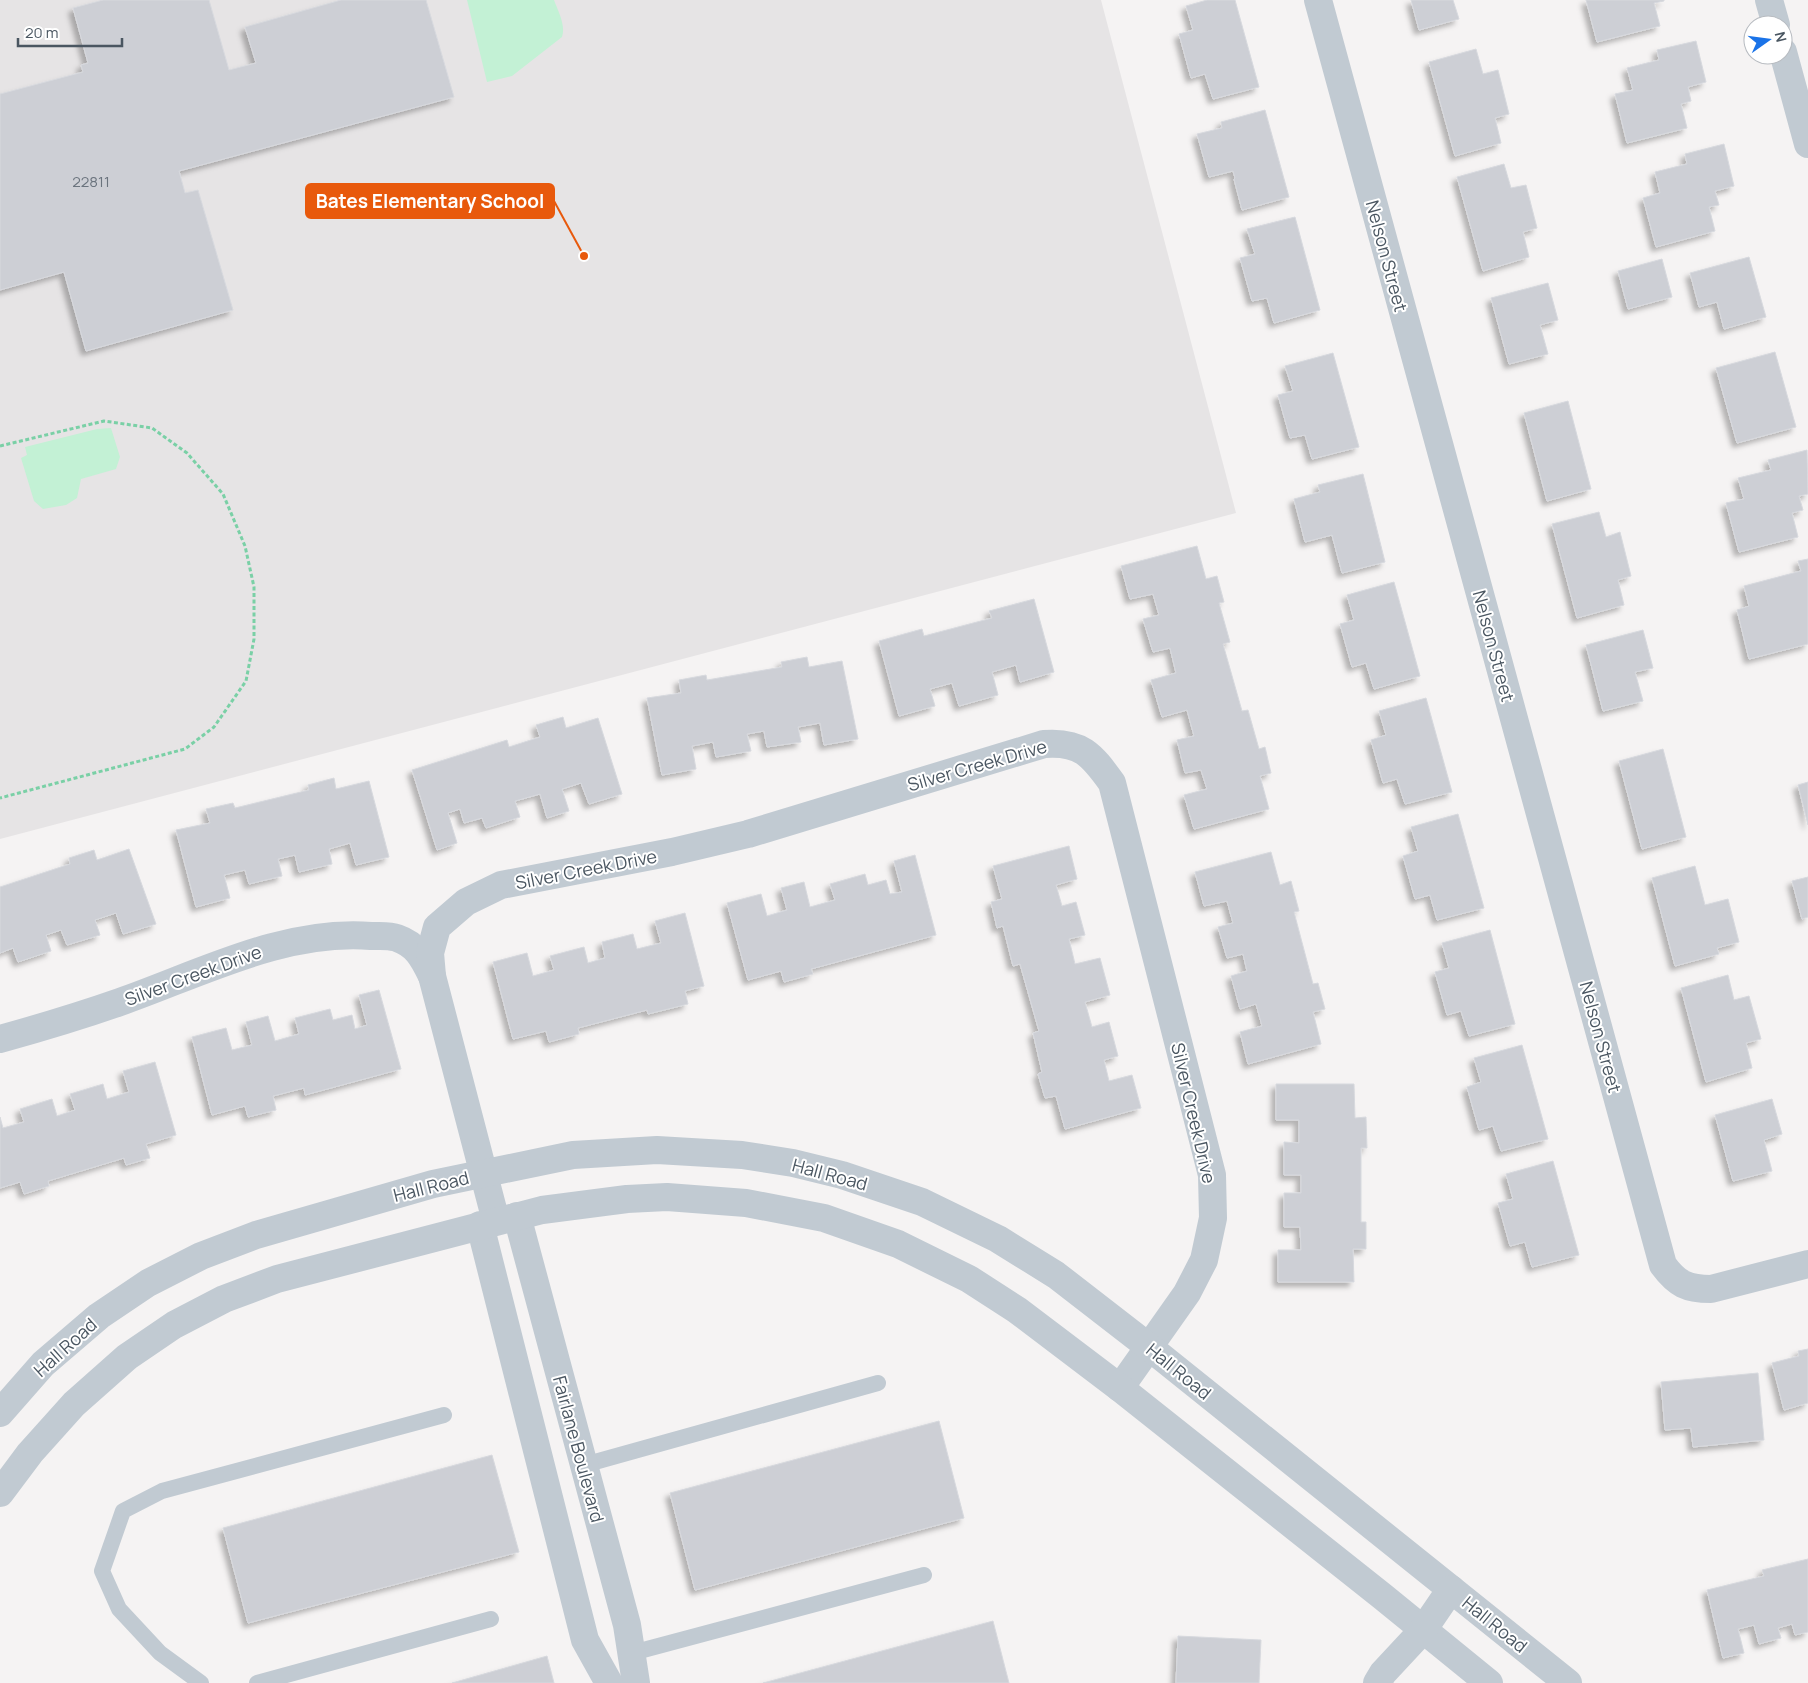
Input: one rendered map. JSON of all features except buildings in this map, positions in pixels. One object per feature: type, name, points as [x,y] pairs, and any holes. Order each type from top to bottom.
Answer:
[{"type":"street","name":"Nelson Street","points":[[1318,0],[1663,1265],[1671,1277],[1683,1285],[1696,1289],[1710,1289],[1808,1264]]},
{"type":"street","points":[[1769,0],[1773,15]]},
{"type":"street","points":[[1787,65],[1808,144]]},
{"type":"street","name":"Silver Creek Drive","points":[[497,1221],[432,976],[430,954],[437,927],[466,902],[501,885],[672,852],[748,834],[1044,744],[1060,742],[1078,748],[1097,761],[1112,783],[1212,1175],[1213,1218],[1204,1260],[1187,1293],[1120,1388]]},
{"type":"street","name":"Silver Creek Drive","points":[[0,1039],[120,1002],[263,950],[306,938],[350,934],[395,937],[408,943],[419,952],[432,976]]},
{"type":"street","name":"Hall Road","points":[[0,1413],[43,1364],[99,1316],[148,1283],[201,1256],[265,1233],[433,1184],[573,1155],[658,1150],[742,1155],[793,1163],[842,1175],[922,1202],[998,1239],[1056,1275],[1149,1347],[1568,1683]]},
{"type":"street","points":[[0,1493],[30,1453],[74,1404],[127,1357],[174,1325],[224,1299],[277,1279],[542,1210],[668,1197],[746,1202],[824,1218],[898,1244],[969,1279],[1017,1310],[1120,1388],[1489,1683]]},
{"type":"street","points":[[497,1221],[585,1640],[609,1683]]},
{"type":"street","name":"Fairlane Boulevard","points":[[497,1221],[584,1465],[627,1625],[636,1683]]},
{"type":"street","points":[[1377,1683],[1383,1673],[1423,1630],[1451,1590]]},
{"type":"lane","points":[[584,1465],[878,1383]]},
{"type":"lane","points":[[201,1683],[160,1654],[119,1609],[102,1572],[123,1511],[162,1490],[444,1415]]},
{"type":"lane","points":[[632,1654],[924,1575]]},
{"type":"lane","points":[[258,1683],[491,1619]]},
{"type":"path","points":[[0,446],[104,421],[152,428],[187,453],[223,494],[245,546],[254,587],[254,639],[246,681],[214,727],[185,749],[0,798]]},
{"type":"shaded area","points":[[0,0],[1101,0],[1236,513],[0,839]]},
{"type":"green space","points":[[467,0],[554,0],[562,23],[562,37],[512,76],[487,82]]},
{"type":"green space","points":[[111,428],[120,457],[116,469],[81,479],[77,498],[66,505],[43,509],[34,501],[21,458],[27,455],[25,447],[97,429]]},
{"type":"place","name":"Bates Elementary School","points":[[584,256]]}]
